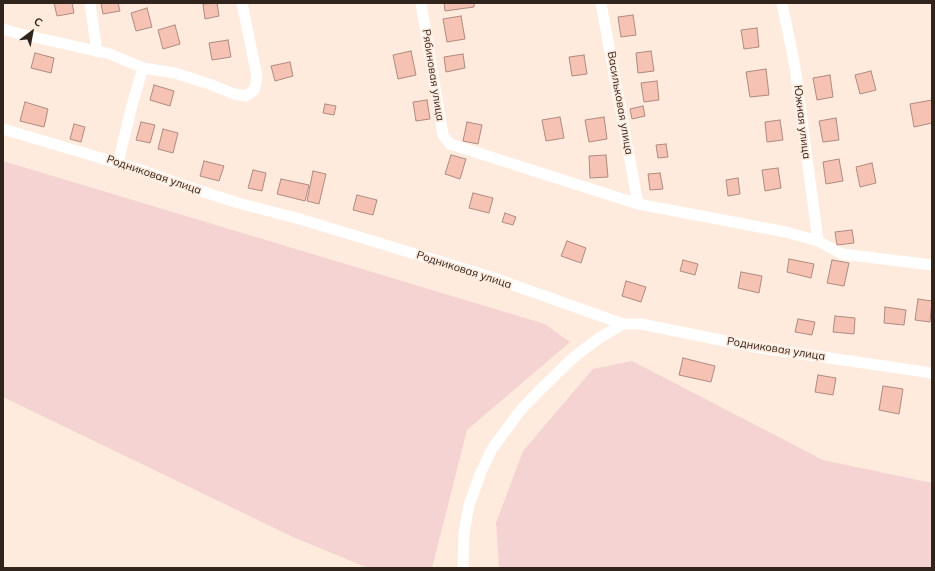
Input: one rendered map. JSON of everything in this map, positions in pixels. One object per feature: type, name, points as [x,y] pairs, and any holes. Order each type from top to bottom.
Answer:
[{"type":"street","points":[[90,3],[97,52]]},
{"type":"street","points":[[3,29],[110,54],[143,68],[175,73],[234,94],[246,96],[254,90],[257,76],[242,3]]},
{"type":"street","name":"Рябиновая улица","points":[[421,3],[443,135],[450,144],[638,204]]},
{"type":"street","name":"Васильковая улица","points":[[601,3],[638,204]]},
{"type":"street","name":"Южная улица","points":[[782,3],[795,67],[818,241]]},
{"type":"street","points":[[118,163],[132,105],[143,68]]},
{"type":"street","name":"Родниковая улица","points":[[3,129],[138,168],[173,182],[238,203],[300,219],[491,277],[623,324],[641,324],[755,347],[932,373]]},
{"type":"street","points":[[638,204],[786,232],[818,241],[842,254],[932,265]]},
{"type":"street","points":[[463,568],[464,533],[469,505],[481,472],[492,449],[520,411],[574,357],[599,338],[623,324]]},
{"type":"shaded area","points":[[3,161],[545,324],[570,342],[467,430],[432,568],[368,568],[293,537],[3,397]]},
{"type":"shaded area","points":[[632,361],[823,460],[932,483],[932,568],[499,568],[496,523],[523,451],[593,369]]},
{"type":"building","points":[[54,3],[72,3],[74,13],[57,16]]},
{"type":"building","points":[[101,3],[118,3],[120,11],[103,14]]},
{"type":"building","points":[[217,3],[219,16],[205,19],[203,4]]},
{"type":"building","points":[[444,3],[474,3],[474,7],[445,11]]},
{"type":"building","points":[[147,8],[152,27],[136,31],[131,13]]},
{"type":"building","points":[[633,15],[636,35],[621,37],[618,17]]},
{"type":"building","points":[[461,16],[465,39],[447,42],[443,19]]},
{"type":"building","points":[[175,25],[180,44],[163,49],[158,30]]},
{"type":"building","points":[[757,28],[759,47],[744,49],[741,30]]},
{"type":"building","points":[[228,40],[231,57],[212,60],[209,43]]},
{"type":"building","points":[[411,51],[416,75],[398,79],[393,55]]},
{"type":"building","points":[[651,51],[654,71],[638,73],[636,53]]},
{"type":"building","points":[[35,53],[54,58],[51,73],[31,68]]},
{"type":"building","points":[[463,54],[465,68],[446,72],[444,57]]},
{"type":"building","points":[[584,55],[587,74],[572,76],[569,57]]},
{"type":"building","points":[[290,62],[293,76],[275,81],[271,66]]},
{"type":"building","points":[[766,69],[769,95],[750,97],[746,72]]},
{"type":"building","points":[[871,71],[876,90],[860,94],[855,75]]},
{"type":"building","points":[[830,75],[833,97],[817,100],[813,78]]},
{"type":"building","points":[[657,81],[659,100],[644,102],[641,83]]},
{"type":"building","points":[[154,85],[174,91],[170,106],[150,100]]},
{"type":"building","points":[[427,100],[430,119],[416,121],[413,102]]},
{"type":"building","points":[[932,100],[932,123],[914,127],[910,104]]},
{"type":"building","points":[[25,102],[48,109],[44,127],[20,121]]},
{"type":"building","points":[[325,104],[336,106],[334,115],[323,113]]},
{"type":"building","points":[[643,106],[645,116],[632,119],[630,109]]},
{"type":"building","points":[[560,117],[564,138],[546,141],[542,120]]},
{"type":"building","points":[[604,117],[607,139],[589,142],[585,120]]},
{"type":"building","points":[[836,118],[839,140],[823,142],[819,121]]},
{"type":"building","points":[[780,120],[783,140],[767,142],[765,122]]},
{"type":"building","points":[[141,122],[155,125],[150,143],[136,140]]},
{"type":"building","points":[[467,122],[482,125],[478,144],[463,141]]},
{"type":"building","points":[[74,124],[85,127],[81,142],[70,139]]},
{"type":"building","points":[[163,129],[178,133],[173,153],[158,149]]},
{"type":"building","points":[[666,144],[668,157],[658,158],[656,145]]},
{"type":"building","points":[[451,155],[466,159],[460,179],[445,174]]},
{"type":"building","points":[[606,155],[608,177],[590,178],[589,156]]},
{"type":"building","points":[[839,159],[843,181],[826,184],[823,162]]},
{"type":"building","points":[[204,161],[224,166],[219,181],[200,176]]},
{"type":"building","points":[[872,163],[876,183],[860,187],[856,167]]},
{"type":"building","points":[[778,168],[781,188],[765,191],[762,170]]},
{"type":"building","points":[[253,170],[266,173],[262,191],[248,188]]},
{"type":"building","points":[[313,171],[326,174],[319,204],[307,201]]},
{"type":"building","points":[[660,173],[663,189],[650,190],[648,174]]},
{"type":"building","points":[[738,178],[740,194],[728,196],[726,180]]},
{"type":"building","points":[[281,179],[309,185],[305,201],[277,194]]},
{"type":"building","points":[[473,193],[493,198],[489,213],[469,208]]},
{"type":"building","points":[[357,195],[377,200],[373,215],[353,210]]},
{"type":"building","points":[[505,213],[516,217],[513,225],[502,222]]},
{"type":"building","points":[[852,230],[854,243],[837,245],[835,232]]},
{"type":"building","points":[[567,241],[586,248],[581,263],[561,256]]},
{"type":"building","points":[[789,259],[814,264],[811,278],[787,272]]},
{"type":"building","points":[[683,260],[698,264],[695,275],[680,271]]},
{"type":"building","points":[[832,260],[849,263],[844,286],[827,283]]},
{"type":"building","points":[[741,272],[762,276],[759,293],[738,288]]},
{"type":"building","points":[[626,281],[646,287],[641,302],[622,296]]},
{"type":"building","points":[[918,299],[932,301],[930,322],[915,320]]},
{"type":"building","points":[[885,307],[906,310],[904,325],[884,323]]},
{"type":"building","points":[[835,316],[855,318],[854,334],[833,332]]},
{"type":"building","points":[[798,319],[815,322],[812,335],[795,332]]},
{"type":"building","points":[[683,358],[715,366],[711,382],[679,375]]},
{"type":"building","points":[[818,375],[836,378],[833,395],[815,392]]},
{"type":"building","points":[[883,386],[903,389],[899,414],[879,410]]}]
